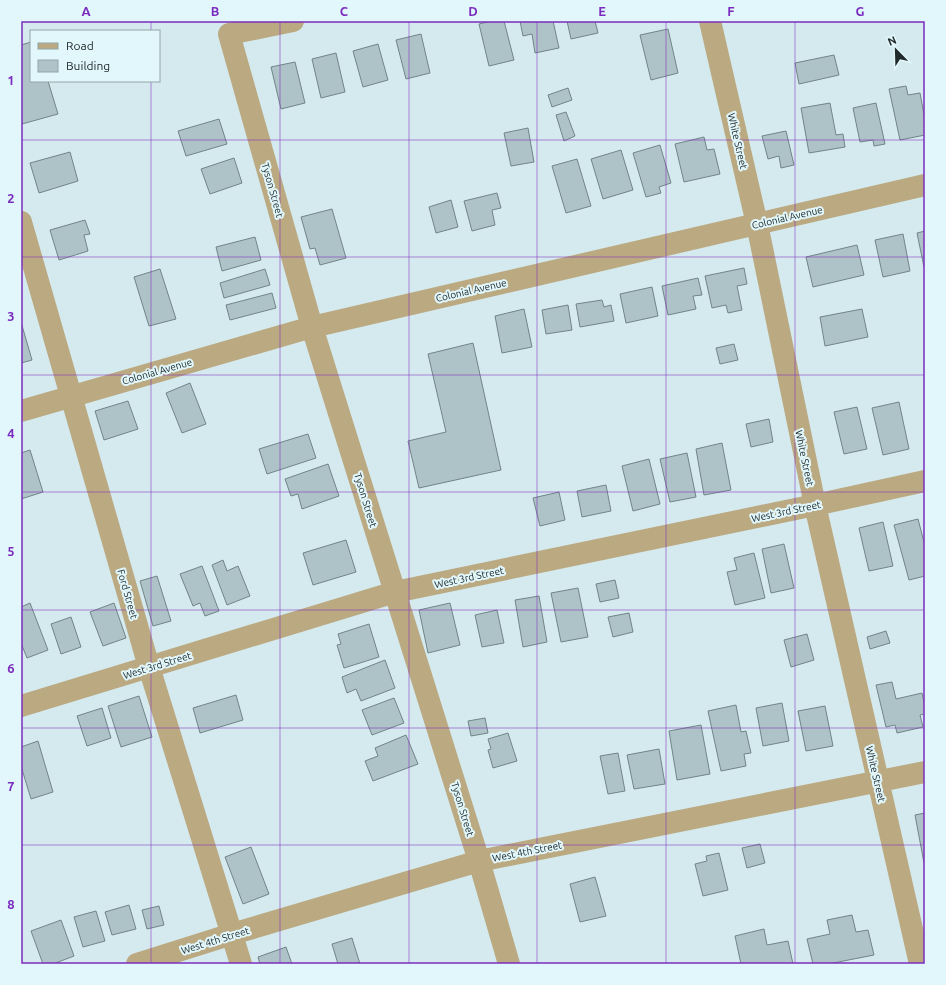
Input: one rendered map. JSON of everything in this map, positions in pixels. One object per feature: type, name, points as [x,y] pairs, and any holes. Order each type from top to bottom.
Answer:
[{"type":"street","name":"Tyson Street","points":[[293,21],[229,34],[312,327],[479,861],[509,964]]},
{"type":"street","name":"White Street","points":[[710,21],[757,224],[815,505],[920,964]]},
{"type":"street","name":"Colonial Avenue","points":[[21,411],[312,327],[925,185]]},
{"type":"street","name":"Ford Street","points":[[21,222],[149,667],[241,964]]},
{"type":"street","name":"West 3rd Street","points":[[21,706],[395,592],[925,481]]},
{"type":"street","name":"West 4th Street","points":[[137,964],[232,934],[479,861],[925,772]]},
{"type":"building","points":[[491,21],[504,21],[514,60],[489,66],[479,24]]},
{"type":"building","points":[[520,21],[553,21],[559,48],[535,53],[532,34],[523,36]]},
{"type":"building","points":[[567,21],[595,21],[598,33],[571,39]]},
{"type":"building","points":[[668,29],[678,73],[651,80],[640,35]]},
{"type":"building","points":[[421,34],[430,73],[406,79],[396,40]]},
{"type":"building","points":[[30,42],[30,82],[48,82],[58,114],[22,124],[21,119],[21,45]]},
{"type":"building","points":[[378,44],[388,80],[363,87],[353,51]]},
{"type":"building","points":[[336,53],[345,92],[321,98],[312,59]]},
{"type":"building","points":[[834,55],[839,75],[799,84],[795,63]]},
{"type":"building","points":[[295,62],[305,103],[281,109],[271,67]]},
{"type":"building","points":[[906,86],[908,95],[920,93],[925,120],[925,135],[900,140],[889,89]]},
{"type":"building","points":[[568,88],[572,100],[552,107],[548,95]]},
{"type":"building","points":[[830,103],[836,135],[843,134],[845,147],[809,153],[801,108]]},
{"type":"building","points":[[876,103],[885,144],[874,146],[873,140],[860,142],[853,108]]},
{"type":"building","points":[[566,112],[575,136],[564,141],[556,115]]},
{"type":"building","points":[[219,119],[227,144],[186,156],[178,131]]},
{"type":"building","points":[[528,128],[534,162],[511,166],[504,133]]},
{"type":"building","points":[[786,131],[794,165],[781,168],[779,156],[768,159],[762,136]]},
{"type":"building","points":[[704,137],[707,150],[714,149],[720,174],[684,182],[675,144]]},
{"type":"building","points":[[660,145],[671,183],[659,187],[661,193],[646,197],[633,153]]},
{"type":"building","points":[[621,150],[633,190],[603,199],[591,159]]},
{"type":"building","points":[[70,152],[78,181],[39,193],[30,163]]},
{"type":"building","points":[[234,158],[242,183],[210,194],[201,169]]},
{"type":"building","points":[[577,159],[591,206],[566,213],[552,166]]},
{"type":"building","points":[[497,193],[501,208],[492,210],[495,225],[472,231],[464,201]]},
{"type":"building","points":[[451,200],[458,227],[436,233],[429,207]]},
{"type":"building","points":[[332,209],[346,258],[320,265],[315,248],[310,249],[301,217]]},
{"type":"building","points":[[85,220],[90,234],[84,235],[88,251],[59,260],[50,230]]},
{"type":"building","points":[[925,231],[925,266],[924,267],[917,233]]},
{"type":"building","points":[[903,234],[910,271],[883,277],[875,240]]},
{"type":"building","points":[[255,237],[261,260],[222,271],[216,247]]},
{"type":"building","points":[[857,245],[864,275],[813,287],[806,257]]},
{"type":"building","points":[[744,268],[747,284],[737,286],[742,310],[728,313],[726,305],[712,308],[705,276]]},
{"type":"building","points":[[160,269],[176,319],[149,326],[134,277]]},
{"type":"building","points":[[265,269],[270,285],[224,298],[220,283]]},
{"type":"building","points":[[698,278],[702,295],[693,296],[696,309],[668,315],[662,286]]},
{"type":"building","points":[[652,287],[658,316],[626,323],[620,294]]},
{"type":"building","points":[[272,293],[276,308],[230,320],[226,305]]},
{"type":"building","points":[[602,300],[604,307],[611,305],[614,321],[580,327],[576,304]]},
{"type":"building","points":[[568,305],[572,330],[546,334],[542,310]]},
{"type":"building","points":[[524,309],[532,347],[502,353],[495,316]]},
{"type":"building","points":[[862,309],[868,337],[825,346],[820,317]]},
{"type":"building","points":[[21,322],[32,360],[21,363]]},
{"type":"building","points":[[473,343],[501,470],[419,488],[408,441],[446,432],[428,354]]},
{"type":"building","points":[[734,344],[738,360],[720,364],[716,348]]},
{"type":"building","points":[[190,383],[206,424],[182,433],[166,393]]},
{"type":"building","points":[[128,401],[138,429],[104,440],[95,411]]},
{"type":"building","points":[[899,402],[909,449],[883,455],[872,408]]},
{"type":"building","points":[[857,407],[867,449],[844,454],[834,412]]},
{"type":"building","points":[[769,419],[773,442],[751,447],[746,424]]},
{"type":"building","points":[[308,434],[316,458],[267,474],[259,449]]},
{"type":"building","points":[[722,443],[731,490],[704,495],[696,449]]},
{"type":"building","points":[[30,450],[43,492],[21,499],[21,453]]},
{"type":"building","points":[[687,453],[696,497],[670,502],[660,459]]},
{"type":"building","points":[[649,459],[660,504],[633,511],[622,466]]},
{"type":"building","points":[[328,464],[339,496],[302,509],[298,494],[291,496],[285,479]]},
{"type":"building","points":[[606,485],[611,511],[582,517],[577,491]]},
{"type":"building","points":[[559,492],[565,520],[540,526],[533,498]]},
{"type":"building","points":[[918,519],[925,546],[925,576],[909,580],[894,525]]},
{"type":"building","points":[[883,522],[893,566],[869,571],[859,528]]},
{"type":"building","points":[[346,540],[356,572],[313,585],[303,553]]},
{"type":"building","points":[[784,544],[794,588],[771,593],[762,549]]},
{"type":"building","points":[[754,553],[765,598],[735,605],[727,572],[737,570],[734,558]]},
{"type":"building","points":[[223,560],[227,571],[238,566],[250,596],[227,605],[212,565]]},
{"type":"building","points":[[202,566],[219,611],[205,616],[200,603],[193,606],[180,574]]},
{"type":"building","points":[[157,576],[171,621],[153,626],[140,581]]},
{"type":"building","points":[[615,580],[619,598],[600,602],[596,584]]},
{"type":"building","points":[[578,588],[588,637],[561,642],[551,593]]},
{"type":"building","points":[[539,596],[547,642],[523,647],[515,600]]},
{"type":"building","points":[[30,603],[48,650],[27,658],[21,643],[21,607]]},
{"type":"building","points":[[114,603],[126,638],[103,646],[90,612]]},
{"type":"building","points":[[450,603],[460,645],[428,653],[419,610]]},
{"type":"building","points":[[497,610],[504,643],[482,647],[475,615]]},
{"type":"building","points":[[629,613],[633,632],[613,637],[608,617]]},
{"type":"building","points":[[71,617],[81,647],[61,654],[51,624]]},
{"type":"building","points":[[369,624],[379,657],[344,668],[337,645],[341,644],[338,634]]},
{"type":"building","points":[[886,631],[890,643],[870,649],[867,637]]},
{"type":"building","points":[[807,634],[814,660],[791,667],[784,640]]},
{"type":"building","points":[[385,660],[395,688],[361,701],[356,689],[347,693],[342,677]]},
{"type":"building","points":[[892,682],[896,699],[922,693],[925,714],[920,715],[923,727],[897,733],[895,725],[886,727],[876,685]]},
{"type":"building","points":[[236,695],[243,720],[200,733],[193,708]]},
{"type":"building","points":[[139,696],[152,737],[121,747],[108,706]]},
{"type":"building","points":[[394,698],[404,723],[372,735],[362,710]]},
{"type":"building","points":[[782,703],[789,741],[763,746],[756,708]]},
{"type":"building","points":[[736,705],[741,732],[746,731],[751,753],[744,754],[746,766],[721,771],[708,711]]},
{"type":"building","points":[[825,706],[833,746],[806,751],[798,711]]},
{"type":"building","points":[[102,708],[111,738],[87,746],[77,716]]},
{"type":"building","points":[[485,718],[488,733],[471,736],[468,721]]},
{"type":"building","points":[[701,725],[710,774],[677,780],[669,731]]},
{"type":"building","points":[[508,733],[517,761],[493,768],[488,750],[491,749],[488,739]]},
{"type":"building","points":[[406,735],[418,764],[373,781],[365,761],[378,756],[375,748]]},
{"type":"building","points":[[38,741],[53,792],[31,799],[21,766],[21,747]]},
{"type":"building","points":[[659,749],[665,784],[634,789],[627,755]]},
{"type":"building","points":[[618,753],[625,791],[608,794],[600,756]]},
{"type":"building","points":[[925,813],[925,863],[924,863],[915,815]]},
{"type":"building","points":[[760,844],[765,863],[747,868],[742,848]]},
{"type":"building","points":[[251,847],[269,894],[243,904],[225,857]]},
{"type":"building","points":[[719,853],[728,890],[703,896],[695,864],[707,861],[706,856]]},
{"type":"building","points":[[595,877],[606,916],[580,922],[570,884]]},
{"type":"building","points":[[129,905],[136,929],[112,935],[105,912]]},
{"type":"building","points":[[159,906],[164,925],[147,929],[142,910]]},
{"type":"building","points":[[96,911],[105,941],[83,947],[74,917]]},
{"type":"building","points":[[852,915],[856,932],[868,930],[874,955],[828,964],[813,964],[807,939],[830,934],[827,920]]},
{"type":"building","points":[[61,920],[74,956],[53,964],[43,964],[31,931]]},
{"type":"building","points":[[764,929],[767,945],[788,941],[793,964],[741,964],[735,936]]},
{"type":"building","points":[[352,938],[360,964],[338,964],[332,944]]},
{"type":"building","points":[[286,947],[292,964],[260,964],[258,957]]}]
